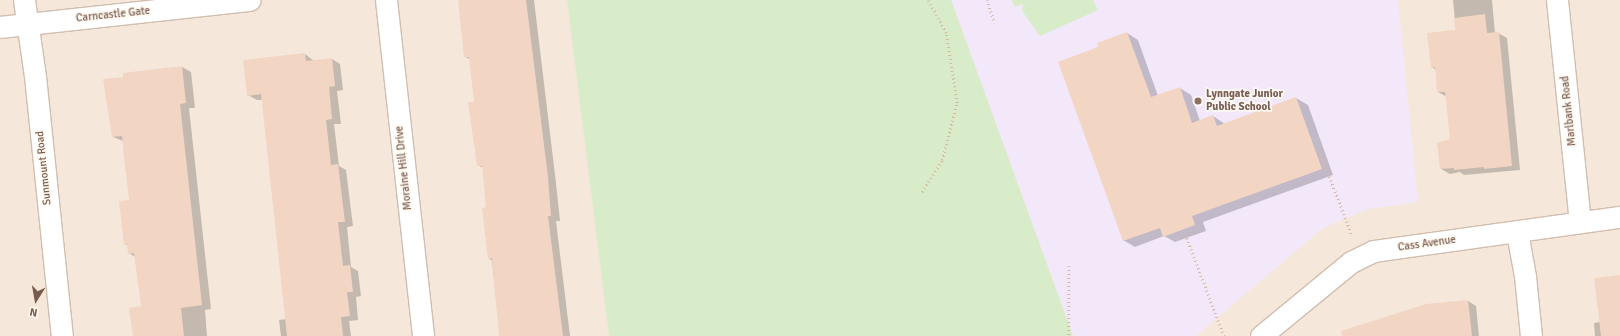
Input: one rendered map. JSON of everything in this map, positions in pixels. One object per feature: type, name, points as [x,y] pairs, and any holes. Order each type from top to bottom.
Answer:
[{"type":"street","name":"Sunmount Road","points":[[24,0],[26,24],[35,76],[62,336]]},
{"type":"street","name":"Carncastle Gate","points":[[0,26],[250,0]]},
{"type":"street","name":"Moraine Hill Drive","points":[[386,0],[423,336]]},
{"type":"street","name":"Marlbank Road","points":[[1556,0],[1580,221]]},
{"type":"street","name":"Cass Avenue","points":[[1261,336],[1351,262],[1374,251],[1517,232],[1580,221],[1620,217]]},
{"type":"street","points":[[1517,232],[1525,276],[1531,336]]},
{"type":"path","points":[[922,192],[942,160],[957,103],[946,33],[928,0]]},
{"type":"path","points":[[987,0],[995,23]]},
{"type":"path","points":[[1321,154],[1361,258]]},
{"type":"path","points":[[1187,238],[1224,336]]},
{"type":"path","points":[[1069,266],[1069,336]]},
{"type":"shaded area","points":[[0,0],[1620,0],[1620,336],[0,336]]},
{"type":"shaded area","name":"Lynngate Junior Public School","points":[[951,0],[1398,0],[1418,202],[1368,209],[1323,228],[1196,336],[1073,336]]},
{"type":"green space","points":[[567,0],[951,0],[1073,336],[609,336]]},
{"type":"green space","points":[[1012,0],[1093,0],[1098,10],[1040,36],[1022,11],[1023,4],[1014,7]]},
{"type":"building","points":[[458,0],[526,0],[548,177],[551,216],[548,216],[563,336],[499,336],[492,258],[488,259],[482,208],[486,207],[482,166],[477,166],[468,102],[474,102],[469,57],[464,57]]},
{"type":"building","points":[[1485,14],[1487,33],[1499,32],[1512,166],[1484,169],[1484,167],[1454,170],[1454,168],[1440,169],[1437,143],[1450,139],[1445,92],[1437,92],[1435,67],[1431,68],[1427,33],[1455,30],[1454,18]]},
{"type":"building","points":[[1127,32],[1151,97],[1180,87],[1192,123],[1213,115],[1217,126],[1296,97],[1322,169],[1192,216],[1195,225],[1163,237],[1160,228],[1123,241],[1058,62],[1098,47],[1097,43]]},
{"type":"building","points":[[305,53],[306,61],[332,58],[335,86],[329,87],[332,119],[326,120],[331,165],[338,164],[345,222],[338,222],[343,266],[350,265],[353,292],[347,292],[350,316],[341,317],[343,336],[287,336],[261,94],[247,96],[243,60]]},
{"type":"building","points":[[182,66],[186,103],[180,104],[202,305],[181,308],[184,336],[133,336],[129,308],[141,306],[134,253],[128,254],[127,244],[124,245],[119,201],[129,200],[122,136],[112,137],[103,79],[123,77],[123,73]]},
{"type":"building","points":[[1620,275],[1620,336],[1601,336],[1594,278]]},
{"type":"building","points":[[1468,300],[1472,336],[1342,336],[1341,331],[1426,304]]},
{"type":"place","name":"Lynngate Junior Public School","points":[[1198,101]]}]
